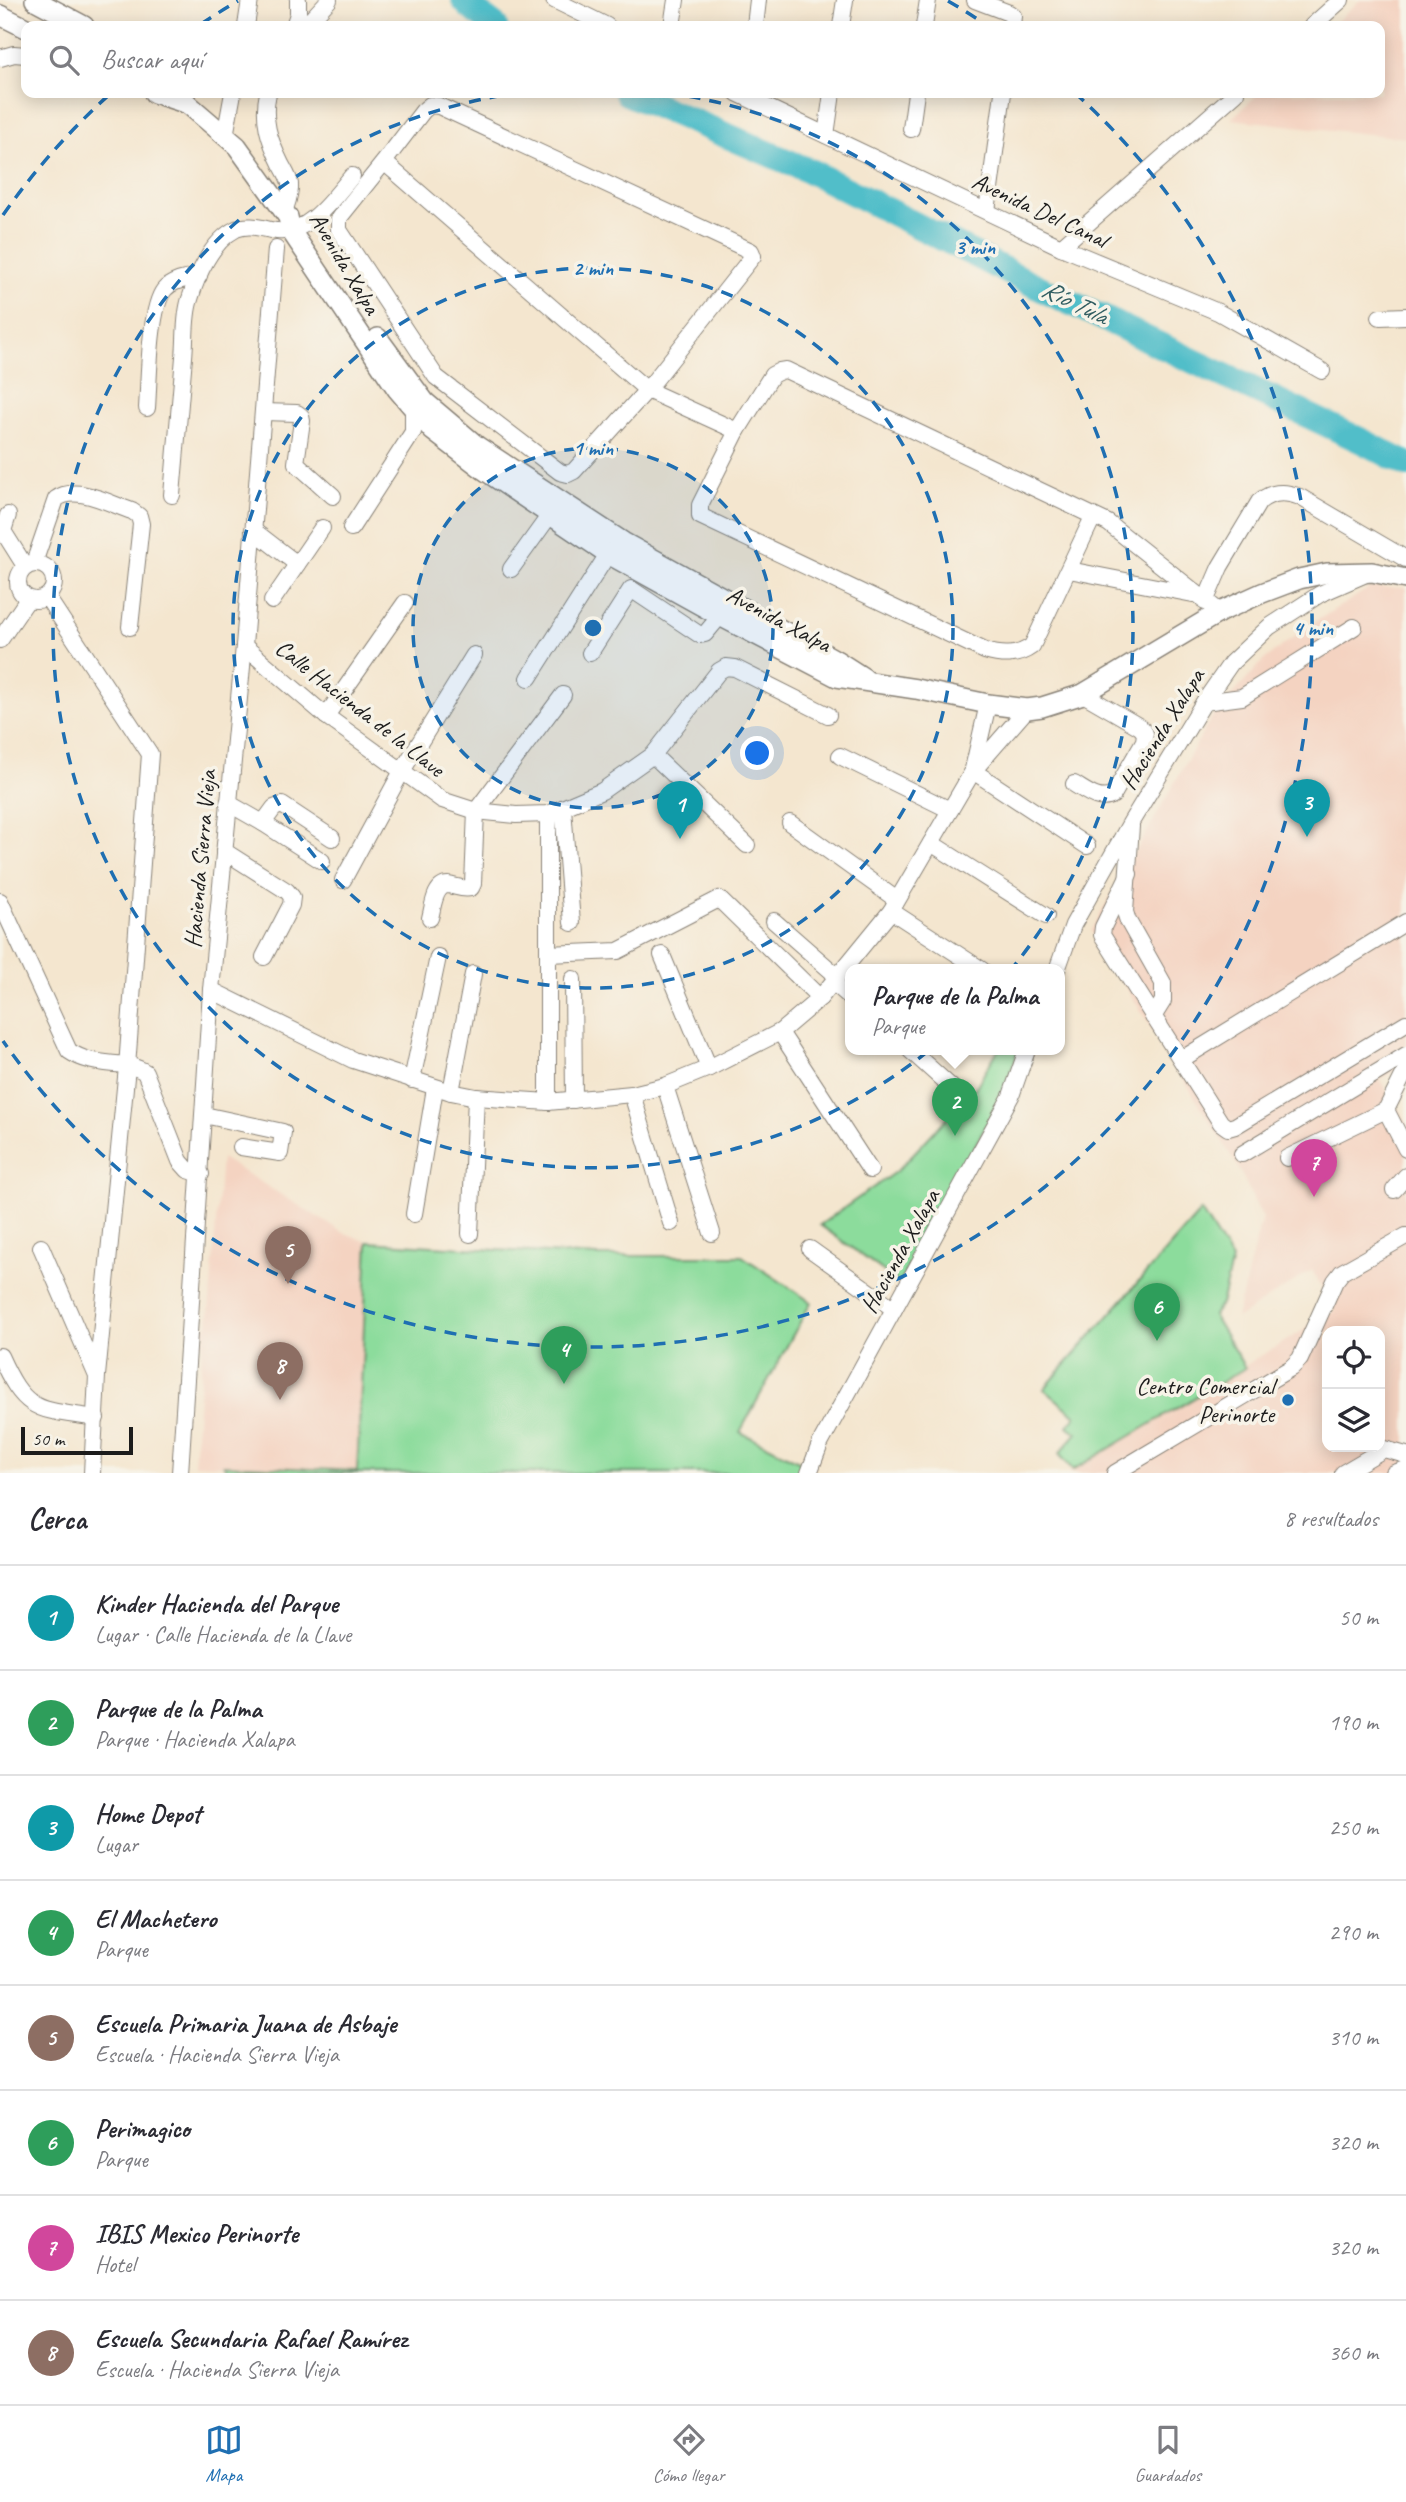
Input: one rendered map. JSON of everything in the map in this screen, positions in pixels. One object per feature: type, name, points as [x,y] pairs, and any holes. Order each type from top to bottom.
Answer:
[{"type":"main road","points":[[35,0],[75,21]]},
{"type":"main road","points":[[0,15],[21,26]]},
{"type":"main road","name":"Avenida Xalpa","points":[[183,98],[237,146],[291,221],[397,389],[419,405],[432,431],[484,470],[555,509],[613,546],[725,609],[837,677],[1027,709],[1056,704],[1083,694],[1207,603],[1327,573],[1372,572],[1406,579]]},
{"type":"street","points":[[247,21],[250,0]]},
{"type":"street","points":[[296,21],[298,0]]},
{"type":"street","points":[[310,21],[329,0]]},
{"type":"street","points":[[554,0],[597,21]]},
{"type":"street","points":[[673,21],[676,0]]},
{"type":"street","points":[[756,21],[758,0]]},
{"type":"street","points":[[842,21],[845,0]]},
{"type":"street","points":[[926,21],[928,0]]},
{"type":"street","points":[[975,0],[1012,21]]},
{"type":"street","points":[[1318,21],[1342,0]]},
{"type":"street","points":[[0,58],[21,55]]},
{"type":"street","points":[[225,136],[232,98]]},
{"type":"street","points":[[267,98],[266,126],[272,146],[290,180],[291,221]]},
{"type":"street","name":"Avenida Del Canal","points":[[750,98],[1061,247],[1218,312],[1322,371]]},
{"type":"street","points":[[826,135],[831,98]]},
{"type":"street","points":[[911,129],[915,98]]},
{"type":"street","points":[[987,211],[1002,98]]},
{"type":"street","points":[[1061,247],[1230,98]]},
{"type":"street","points":[[430,105],[439,106],[751,251],[753,256],[647,390],[574,471],[568,474],[559,472],[436,377],[338,230],[339,218],[384,162],[423,111],[430,105]]},
{"type":"street","points":[[384,162],[647,390],[737,431]]},
{"type":"street","points":[[172,495],[189,301],[199,276],[218,244],[228,233],[241,227],[252,226],[282,232],[291,221],[320,212],[352,176]]},
{"type":"street","name":"Hacienda Sierra Vieja","points":[[180,1473],[211,990],[244,646],[276,249]]},
{"type":"street","points":[[147,408],[156,308],[164,289],[178,280],[199,276]]},
{"type":"street","points":[[1380,317],[1406,316]]},
{"type":"street","points":[[1093,517],[1032,646],[1012,656],[985,650],[701,516],[700,505],[737,431],[772,375],[786,370],[1093,517],[1119,530],[1207,603]]},
{"type":"street","points":[[351,528],[413,432],[419,405]]},
{"type":"street","points":[[263,412],[297,413],[301,416],[296,463],[333,496]]},
{"type":"street","points":[[29,565],[43,564],[51,570],[55,580],[47,597],[28,599],[20,593],[18,574],[29,565],[56,499],[63,494],[74,492],[132,510],[139,516],[141,524],[130,627]]},
{"type":"street","points":[[1207,603],[1220,567],[1259,502],[1267,495],[1289,493],[1300,497],[1406,559]]},
{"type":"street","points":[[511,569],[555,509]]},
{"type":"street","points":[[8,515],[3,531],[29,565]]},
{"type":"street","points":[[272,601],[323,528]]},
{"type":"street","points":[[253,530],[298,564]]},
{"type":"street","points":[[529,678],[613,546]]},
{"type":"street","points":[[1069,570],[1207,603]]},
{"type":"street","name":"Hacienda Xalapa","points":[[1059,964],[1073,925],[1131,822],[1231,663],[1269,627],[1320,593],[1372,572]]},
{"type":"street","points":[[590,653],[631,589],[700,635],[705,634],[725,609]]},
{"type":"street","points":[[47,597],[150,754],[127,1067],[97,1376],[92,1473]]},
{"type":"street","points":[[0,640],[28,599]]},
{"type":"street","points":[[327,716],[405,603]]},
{"type":"street","points":[[1204,702],[1242,697],[1354,627]]},
{"type":"street","name":"Calle Hacienda de la Llave","points":[[244,646],[327,716],[442,800],[476,810],[516,816],[556,811],[602,791],[653,755],[719,671],[726,667],[735,668],[828,715]]},
{"type":"street","points":[[343,880],[402,771],[474,654]]},
{"type":"street","points":[[1074,784],[1098,797],[1108,798],[1113,795],[1144,741],[1145,733],[1140,727],[1083,694]]},
{"type":"street","points":[[430,918],[437,891],[441,887],[446,885],[471,888],[476,810],[563,695]]},
{"type":"street","points":[[973,771],[988,704]]},
{"type":"street","points":[[847,964],[894,906],[973,771],[1027,709]]},
{"type":"street","points":[[653,755],[747,845]]},
{"type":"street","points":[[839,756],[950,810]]},
{"type":"street","points":[[973,771],[1087,846]]},
{"type":"street","points":[[228,803],[322,861]]},
{"type":"street","points":[[263,823],[274,808],[282,805],[332,838]]},
{"type":"street","points":[[556,811],[572,923]]},
{"type":"street","points":[[548,1102],[548,954],[556,811]]},
{"type":"street","points":[[1131,822],[1125,912],[1163,983],[1163,1001],[1153,1017]]},
{"type":"street","points":[[790,823],[894,906],[974,964]]},
{"type":"street","points":[[931,843],[1046,916]]},
{"type":"street","points":[[224,851],[287,891],[292,897],[291,905],[264,957]]},
{"type":"street","points":[[1129,874],[1102,934],[1221,1123],[1228,1128],[1236,1126],[1406,1023]]},
{"type":"street","points":[[548,954],[618,951],[719,899],[820,998]]},
{"type":"street","points":[[0,901],[69,1051],[91,1062],[145,1072],[180,1161],[188,1170],[201,1174]]},
{"type":"street","points":[[774,921],[845,991]]},
{"type":"street","points":[[1182,1059],[1406,922]]},
{"type":"street","points":[[662,954],[709,1068]]},
{"type":"street","points":[[412,1080],[438,957]]},
{"type":"street","points":[[211,990],[353,1060],[412,1080],[476,1097],[548,1102],[632,1094],[665,1086],[709,1068],[780,1032],[820,998],[845,967]]},
{"type":"street","points":[[414,1214],[473,974]]},
{"type":"street","points":[[573,979],[574,1100]]},
{"type":"street","points":[[780,1032],[870,1170]]},
{"type":"street","points":[[915,1055],[951,1087]]},
{"type":"street","name":"Hacienda Xalapa","points":[[808,1473],[820,1444],[1011,1096],[1025,1055]]},
{"type":"street","points":[[1242,1154],[1346,1090],[1405,1060]]},
{"type":"street","points":[[1287,1158],[1386,1111],[1405,1060]]},
{"type":"street","points":[[1334,1068],[1346,1090]]},
{"type":"street","points":[[665,1086],[712,1233]]},
{"type":"street","points":[[632,1094],[671,1223]]},
{"type":"street","points":[[470,1234],[476,1097]]},
{"type":"street","points":[[1386,1111],[1406,1149]]},
{"type":"street","points":[[204,1115],[283,1132],[279,1153],[241,1147]]},
{"type":"street","points":[[1394,1190],[1406,1176]]},
{"type":"street","points":[[1115,1473],[1290,1368],[1300,1359],[1335,1281],[1342,1272],[1406,1236]]},
{"type":"street","points":[[41,1247],[97,1376]]},
{"type":"street","points":[[810,1249],[894,1309]]},
{"type":"street","points":[[0,1356],[12,1383],[26,1401],[47,1410],[96,1418]]},
{"type":"street","points":[[1343,1473],[1384,1449],[1406,1455]]},
{"type":"street","points":[[1394,1473],[1406,1469]]},
{"type":"shaded area","points":[[1360,0],[1406,0],[1406,138],[1231,119],[1254,98],[1385,98],[1385,21],[1337,21]]},
{"type":"shaded area","points":[[1371,587],[1406,588],[1406,1064],[1380,1080],[1406,1122],[1406,1473],[1068,1473],[1335,1311],[1312,1270],[1236,1319],[1262,1217],[1237,1165],[1091,931],[1210,720],[1264,660],[1308,626]]},
{"type":"shaded area","points":[[221,1158],[342,1232],[368,1242],[357,1471],[194,1464],[204,1326],[208,1326]]},
{"type":"green space","points":[[995,1055],[1017,1055],[999,1102],[900,1283],[820,1225],[898,1170],[976,1087]]},
{"type":"green space","points":[[1201,1211],[1232,1260],[1221,1304],[1213,1315],[1245,1368],[1073,1470],[1059,1454],[1077,1433],[1068,1426],[1076,1416],[1044,1389]]},
{"type":"green space","points":[[368,1242],[596,1256],[742,1256],[811,1302],[740,1432],[809,1466],[807,1473],[228,1473],[224,1465],[357,1471]]},
{"type":"waterway","name":"Río Tula","points":[[464,0],[488,21]]},
{"type":"waterway","name":"Río Tula","points":[[639,98],[812,172],[1050,293],[1406,464]]},
{"type":"place","name":"Home Depot","points":[[1307,837]]},
{"type":"place","name":"Kinder Hacienda del Parque","points":[[680,839]]},
{"type":"place","name":"Parque de la Palma","points":[[955,1136]]},
{"type":"place","name":"IBIS Mexico Perinorte","points":[[1314,1197]]},
{"type":"place","name":"Escuela Primaria Juana de Asbaje","points":[[288,1284]]},
{"type":"place","name":"Perimagico","points":[[1157,1341]]},
{"type":"place","name":"El Machetero","points":[[564,1384]]},
{"type":"place","name":"Escuela Secundaria Rafael Ramírez","points":[[280,1400]]},
{"type":"place","name":"Centro Comercial Perinorte","points":[[1288,1400]]}]
